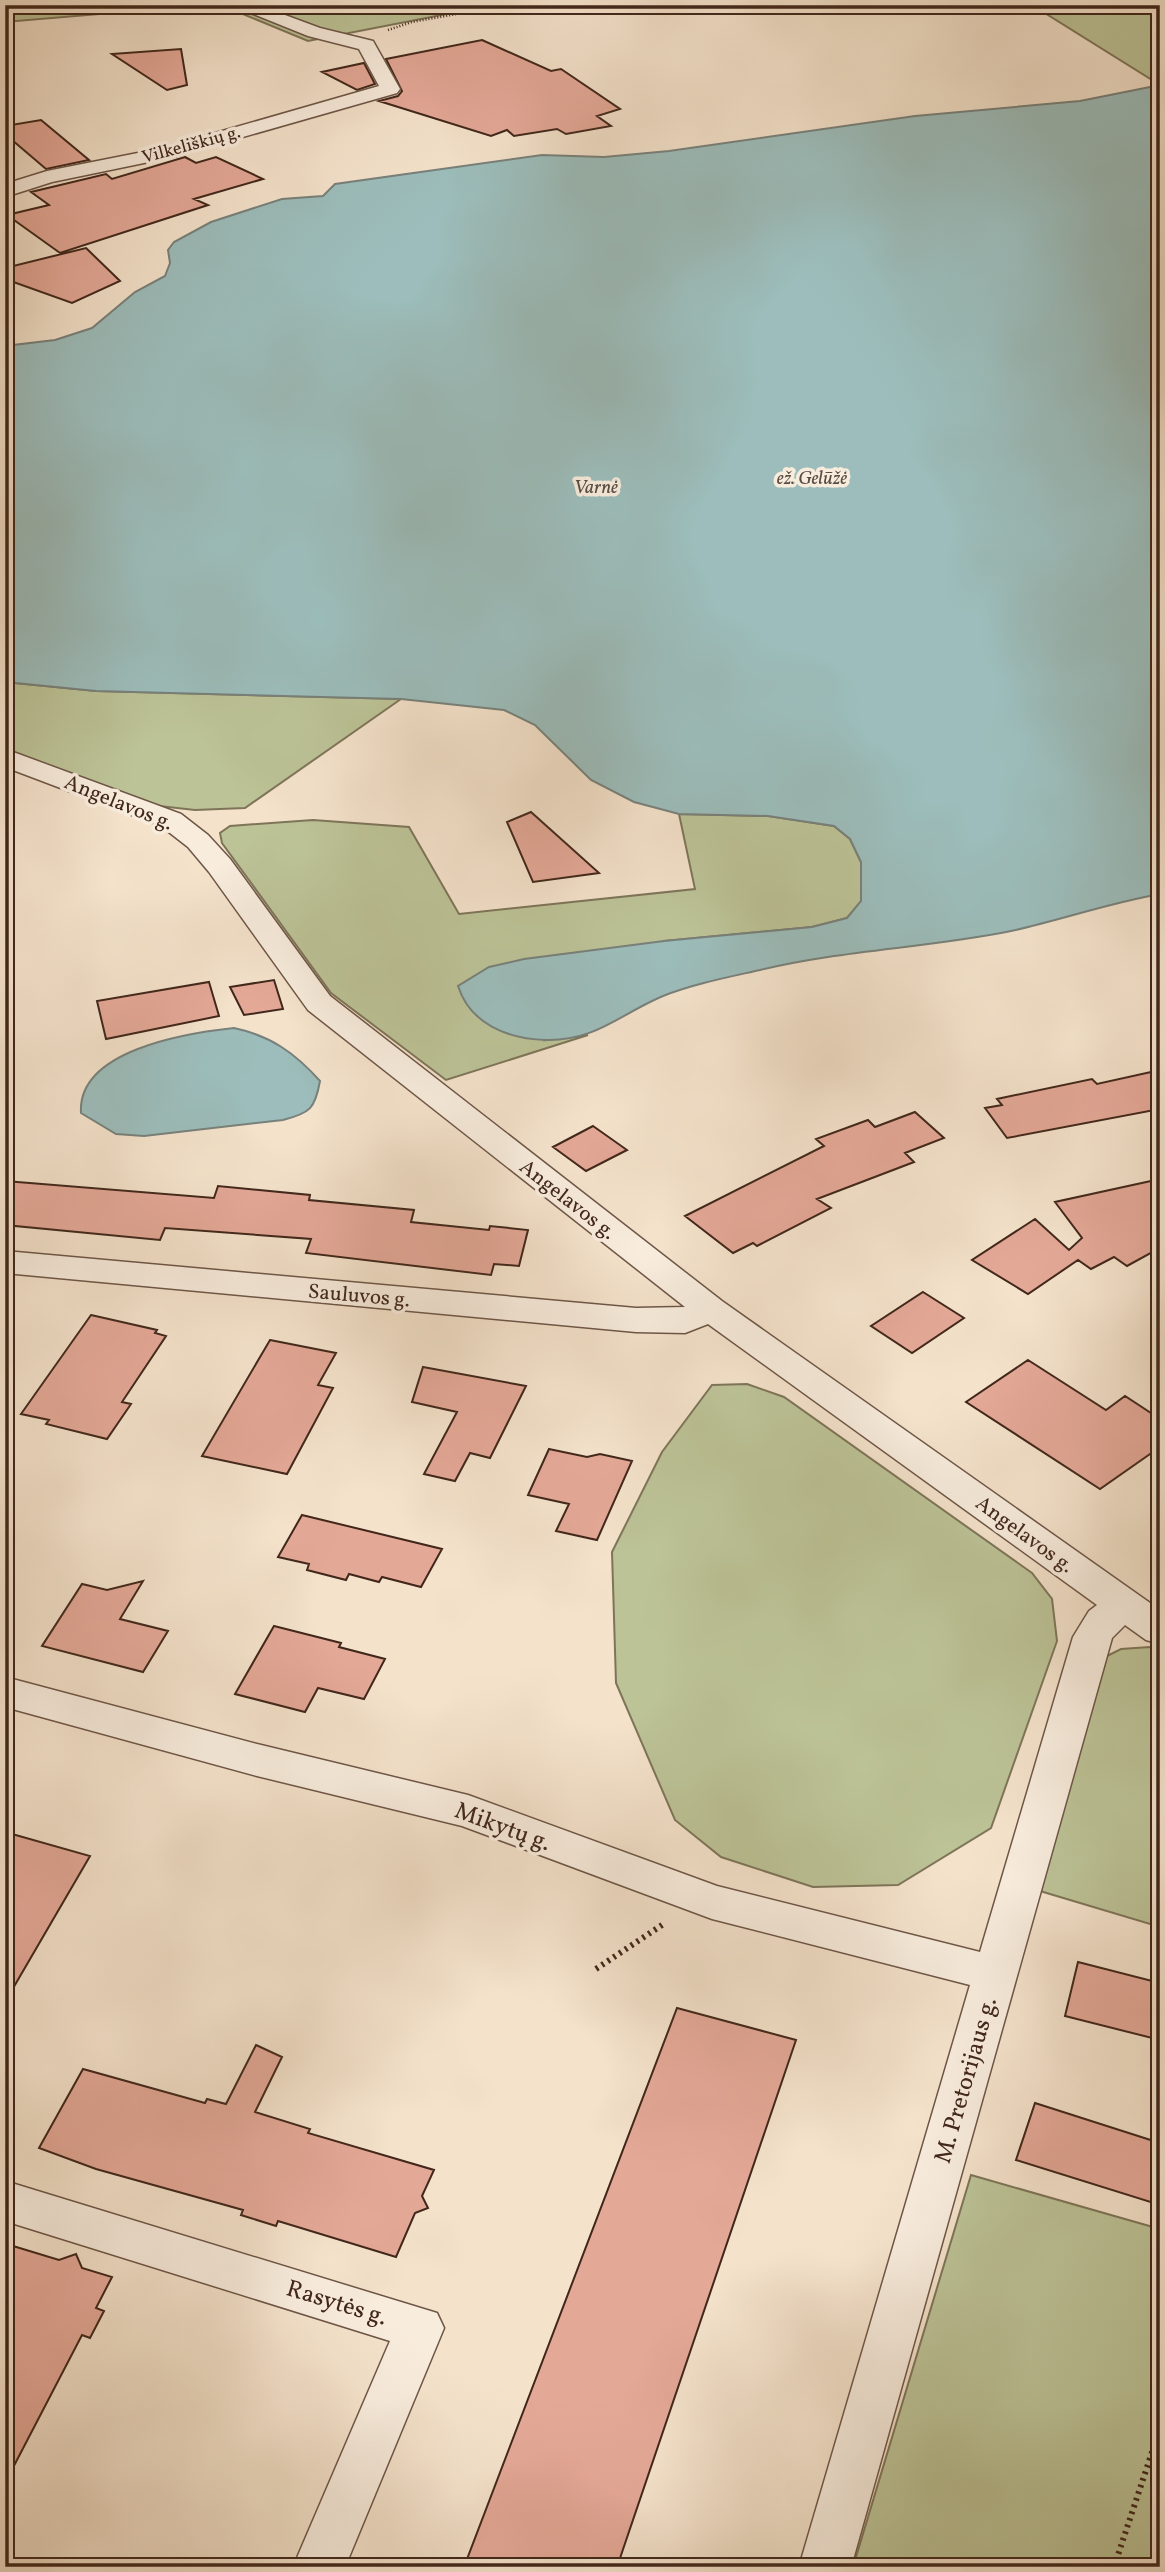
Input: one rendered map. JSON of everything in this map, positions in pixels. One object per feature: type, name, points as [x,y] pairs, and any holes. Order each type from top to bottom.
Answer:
[{"type":"street","points":[[240,5],[314,32],[366,45]]},
{"type":"street","name":"Vilkeliškių g.","points":[[5,191],[47,177],[166,153],[390,89],[366,45]]},
{"type":"street","name":"Angelavos g.","points":[[5,757],[171,820],[186,829],[211,852],[288,965],[319,1003],[710,1309],[1160,1630]]},
{"type":"street","name":"Sauluvos g.","points":[[5,1262],[636,1320],[685,1321],[710,1309]]},
{"type":"street","name":"M. Pretorijaus g.","points":[[825,2567],[1093,1637],[1103,1621],[1124,1605]]},
{"type":"street","name":"Mikytų g.","points":[[5,1692],[257,1760],[468,1811],[694,1895],[996,1974]]},
{"type":"street","name":"Rasytės g.","points":[[5,2201],[420,2328],[319,2567]]},
{"type":"path","points":[[366,45],[373,35],[412,22],[507,5]]},
{"type":"path","points":[[596,1969],[657,1931],[694,1895]]},
{"type":"path","points":[[1114,2567],[1160,2428]]},
{"type":"green space","points":[[5,5],[207,5],[5,22]]},
{"type":"green space","points":[[221,5],[493,5],[308,41]]},
{"type":"green space","points":[[1032,5],[1160,5],[1160,85]]},
{"type":"green space","points":[[5,682],[96,691],[401,699],[245,808],[195,810],[150,805],[5,754]]},
{"type":"green space","points":[[679,814],[768,816],[834,826],[850,839],[861,862],[861,902],[847,918],[812,927],[664,941],[546,1040],[588,1035],[446,1080],[331,993],[222,843],[220,833],[230,826],[313,820],[409,827],[459,914],[695,889]]},
{"type":"green space","points":[[747,1384],[784,1397],[1032,1573],[1052,1599],[1057,1641],[991,1828],[898,1885],[813,1887],[721,1857],[675,1820],[616,1683],[612,1552],[662,1452],[712,1385]]},
{"type":"green space","points":[[1150,1647],[1160,1650],[1160,1927],[1040,1891],[1107,1656],[1121,1649]]},
{"type":"green space","points":[[971,2175],[1160,2229],[1160,2567],[853,2567]]},
{"type":"water","name":"ež. Gelūžė","points":[[1160,85],[1160,894],[1011,931],[791,963],[711,981],[663,996],[607,1025],[579,1036],[532,1039],[505,1032],[481,1020],[471,1010],[458,986],[489,967],[524,959],[664,941],[812,927],[847,918],[861,901],[861,862],[850,839],[834,826],[768,816],[679,814],[634,802],[591,780],[535,725],[504,710],[401,699],[96,691],[5,682],[5,346],[55,340],[92,328],[135,292],[165,276],[170,263],[168,250],[174,242],[211,222],[282,199],[323,196],[335,184],[542,155],[604,157],[669,151],[915,116],[1080,101]]},
{"type":"water","points":[[234,1028],[260,1036],[282,1047],[311,1071],[320,1081],[316,1098],[310,1108],[283,1120],[144,1136],[116,1134],[81,1113],[84,1091],[97,1074],[115,1060],[164,1040]]},
{"type":"building","points":[[482,40],[551,71],[561,69],[620,109],[597,116],[611,126],[566,134],[557,129],[514,136],[507,130],[491,136],[379,101],[398,96],[402,91],[386,59]]},
{"type":"building","points":[[181,49],[187,85],[167,90],[112,54]]},
{"type":"building","points":[[364,63],[375,84],[357,90],[322,72]]},
{"type":"building","points":[[41,120],[89,160],[46,169],[5,134],[5,126]]},
{"type":"building","points":[[185,157],[196,163],[216,157],[263,179],[194,199],[208,205],[60,253],[7,215],[49,205],[31,192],[106,174],[112,179]]},
{"type":"building","points":[[86,248],[120,281],[72,303],[5,279],[5,268]]},
{"type":"building","points":[[531,812],[599,873],[533,882],[507,822]]},
{"type":"building","points":[[274,980],[283,1009],[244,1015],[230,987]]},
{"type":"building","points":[[209,982],[219,1016],[106,1039],[97,1001]]},
{"type":"building","points":[[1160,1070],[1160,1109],[1007,1138],[985,1108],[1002,1105],[997,1099],[1092,1079],[1097,1084]]},
{"type":"building","points":[[915,1112],[944,1138],[905,1153],[914,1162],[817,1199],[831,1208],[757,1246],[753,1243],[733,1253],[685,1216],[824,1146],[816,1139],[868,1120],[875,1127]]},
{"type":"building","points":[[593,1126],[627,1150],[586,1171],[553,1147]]},
{"type":"building","points":[[1160,1179],[1160,1248],[1127,1266],[1114,1257],[1091,1269],[1078,1260],[1028,1294],[972,1260],[1035,1219],[1069,1250],[1082,1238],[1055,1202]]},
{"type":"building","points":[[5,1181],[214,1198],[218,1186],[310,1195],[309,1200],[414,1210],[411,1222],[489,1230],[490,1226],[528,1230],[519,1266],[494,1264],[491,1275],[306,1253],[311,1239],[165,1228],[160,1240],[5,1225]]},
{"type":"building","points":[[923,1292],[964,1318],[912,1353],[871,1326]]},
{"type":"building","points":[[91,1315],[157,1330],[155,1333],[166,1336],[122,1402],[131,1404],[107,1439],[46,1424],[49,1420],[21,1414]]},
{"type":"building","points":[[270,1340],[336,1353],[318,1385],[333,1388],[287,1474],[202,1456]]},
{"type":"building","points":[[1028,1360],[1106,1410],[1125,1396],[1160,1419],[1160,1447],[1100,1489],[966,1402]]},
{"type":"building","points":[[423,1367],[526,1386],[490,1458],[470,1453],[455,1481],[424,1474],[457,1412],[412,1402]]},
{"type":"building","points":[[549,1449],[587,1457],[600,1454],[632,1461],[597,1540],[556,1531],[569,1504],[528,1495]]},
{"type":"building","points":[[302,1515],[442,1549],[421,1587],[382,1577],[379,1582],[349,1574],[346,1580],[307,1570],[309,1564],[278,1557]]},
{"type":"building","points":[[143,1581],[120,1619],[168,1631],[143,1672],[42,1646],[82,1584],[107,1590]]},
{"type":"building","points":[[274,1626],[341,1643],[339,1647],[385,1659],[364,1699],[318,1688],[305,1712],[235,1694]]},
{"type":"building","points":[[5,1832],[90,1856],[5,2002]]},
{"type":"building","points":[[1078,1962],[1160,1983],[1160,2040],[1065,2016]]},
{"type":"building","points":[[677,2008],[796,2040],[617,2567],[464,2567]]},
{"type":"building","points":[[256,2045],[282,2057],[255,2112],[310,2129],[308,2133],[434,2170],[422,2196],[428,2208],[415,2213],[396,2257],[278,2221],[276,2226],[241,2215],[243,2210],[96,2169],[39,2148],[83,2069],[205,2103],[207,2099],[226,2104]]},
{"type":"building","points":[[1035,2103],[1160,2143],[1160,2205],[1016,2160]]},
{"type":"building","points":[[13,2246],[59,2260],[76,2254],[82,2268],[112,2277],[96,2308],[104,2311],[90,2338],[82,2335],[5,2483],[5,2261]]},
{"type":"water label","name":"Varnė","points":[[596,486]]}]
